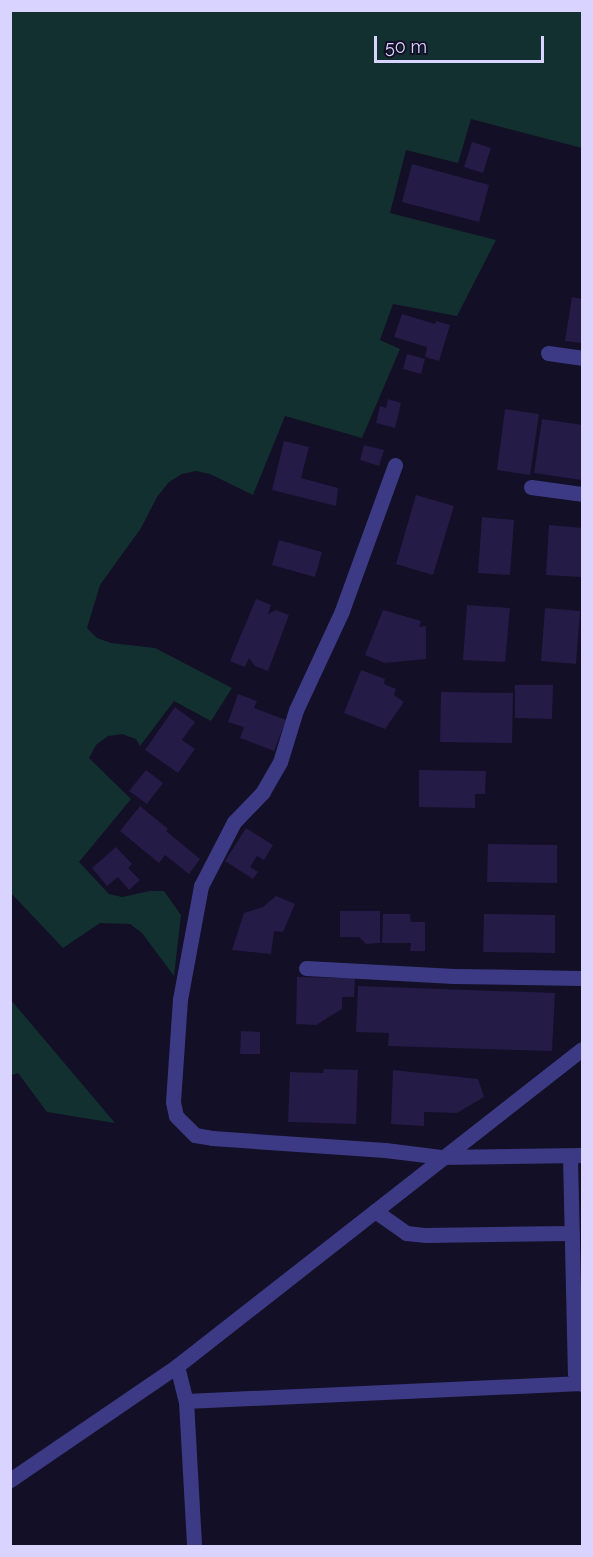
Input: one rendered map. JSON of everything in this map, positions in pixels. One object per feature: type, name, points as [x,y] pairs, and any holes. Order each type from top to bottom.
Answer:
[{"type":"street","points":[[549,353],[582,358]]},
{"type":"street","points":[[186,1401],[582,1383],[575,1372],[572,1233],[576,1156],[441,1157],[195,1135],[176,1116],[173,1102],[180,999],[201,886],[234,822],[263,792],[280,762],[296,710],[342,611],[395,465]]},
{"type":"street","points":[[531,487],[582,494]]},
{"type":"street","points":[[306,968],[454,976],[582,978]]},
{"type":"street","points":[[10,1480],[177,1366],[441,1157],[582,1049]]},
{"type":"street","points":[[375,1211],[406,1233],[426,1235],[572,1233]]},
{"type":"street","points":[[177,1366],[186,1401],[194,1546]]},
{"type":"green space","points":[[10,11],[582,11],[582,148],[471,119],[458,163],[406,150],[390,213],[496,240],[457,316],[393,304],[380,340],[400,349],[362,438],[285,416],[253,495],[210,474],[196,471],[182,474],[169,482],[157,497],[141,528],[100,585],[87,628],[97,638],[111,643],[155,648],[232,688],[211,721],[174,701],[140,746],[136,739],[122,734],[108,736],[96,745],[89,758],[131,799],[79,862],[109,894],[122,897],[150,891],[164,891],[181,915],[174,976],[142,933],[130,924],[100,923],[63,948],[11,893]]},
{"type":"green space","points":[[11,1000],[115,1123],[47,1112],[18,1073],[13,1075],[10,1072]]},
{"type":"building","points":[[472,142],[491,148],[483,173],[464,167]]},
{"type":"building","points":[[412,164],[489,185],[479,222],[402,202]]},
{"type":"building","points":[[572,297],[582,299],[582,343],[565,341]]},
{"type":"building","points":[[402,314],[435,324],[436,321],[450,325],[439,361],[425,357],[427,347],[394,337]]},
{"type":"building","points":[[407,354],[425,359],[421,374],[403,369]]},
{"type":"building","points":[[388,399],[401,403],[395,428],[376,423],[380,406],[386,408]]},
{"type":"building","points":[[505,409],[539,414],[530,475],[497,470]]},
{"type":"building","points":[[542,419],[582,425],[582,480],[534,473]]},
{"type":"building","points":[[284,441],[309,447],[301,478],[338,488],[336,506],[272,490]]},
{"type":"building","points":[[364,445],[384,450],[379,466],[360,460]]},
{"type":"building","points":[[416,495],[454,506],[433,575],[396,564]]},
{"type":"building","points":[[482,517],[514,520],[510,575],[478,573]]},
{"type":"building","points":[[549,525],[582,528],[582,577],[546,575]]},
{"type":"building","points":[[279,540],[322,552],[315,577],[272,565]]},
{"type":"building","points":[[256,599],[271,605],[268,614],[276,610],[289,615],[268,671],[255,666],[249,658],[245,667],[230,661]]},
{"type":"building","points":[[467,605],[510,608],[505,662],[463,660]]},
{"type":"building","points":[[545,608],[580,611],[576,664],[541,661]]},
{"type":"building","points":[[383,610],[421,621],[419,627],[426,626],[426,659],[385,663],[365,655]]},
{"type":"building","points":[[361,670],[385,679],[384,684],[396,689],[394,695],[404,702],[385,729],[344,713]]},
{"type":"building","points":[[515,685],[553,685],[552,719],[515,718]]},
{"type":"building","points":[[441,692],[513,693],[512,743],[440,742]]},
{"type":"building","points":[[238,694],[257,701],[254,708],[286,720],[274,751],[240,738],[244,727],[228,722]]},
{"type":"building","points":[[175,707],[195,722],[182,740],[195,749],[178,773],[145,750]]},
{"type":"building","points":[[146,770],[163,783],[147,804],[129,791]]},
{"type":"building","points":[[419,770],[486,771],[485,794],[475,794],[475,808],[419,807]]},
{"type":"building","points":[[140,806],[200,859],[189,874],[165,855],[159,863],[120,831]]},
{"type":"building","points":[[246,828],[273,845],[264,860],[257,856],[250,867],[258,872],[253,879],[225,861]]},
{"type":"building","points":[[488,844],[557,845],[557,883],[487,882]]},
{"type":"building","points":[[116,847],[132,864],[128,868],[140,880],[129,890],[118,877],[107,886],[92,868]]},
{"type":"building","points":[[276,896],[295,904],[283,932],[274,931],[271,954],[232,950],[244,913],[263,907]]},
{"type":"building","points":[[340,911],[380,911],[380,943],[366,944],[359,937],[340,937]]},
{"type":"building","points":[[383,914],[410,914],[411,922],[425,922],[425,951],[410,951],[411,943],[382,943]]},
{"type":"building","points":[[484,914],[555,915],[555,953],[483,952]]},
{"type":"building","points":[[297,977],[355,978],[354,997],[342,997],[342,1009],[316,1025],[296,1024]]},
{"type":"building","points":[[358,986],[555,993],[552,1051],[388,1046],[389,1033],[356,1032]]},
{"type":"building","points":[[241,1031],[260,1032],[260,1054],[240,1054]]},
{"type":"building","points":[[324,1069],[358,1070],[356,1124],[288,1122],[290,1072],[323,1073]]},
{"type":"building","points":[[393,1070],[478,1079],[484,1097],[457,1113],[424,1112],[424,1126],[391,1124]]}]
